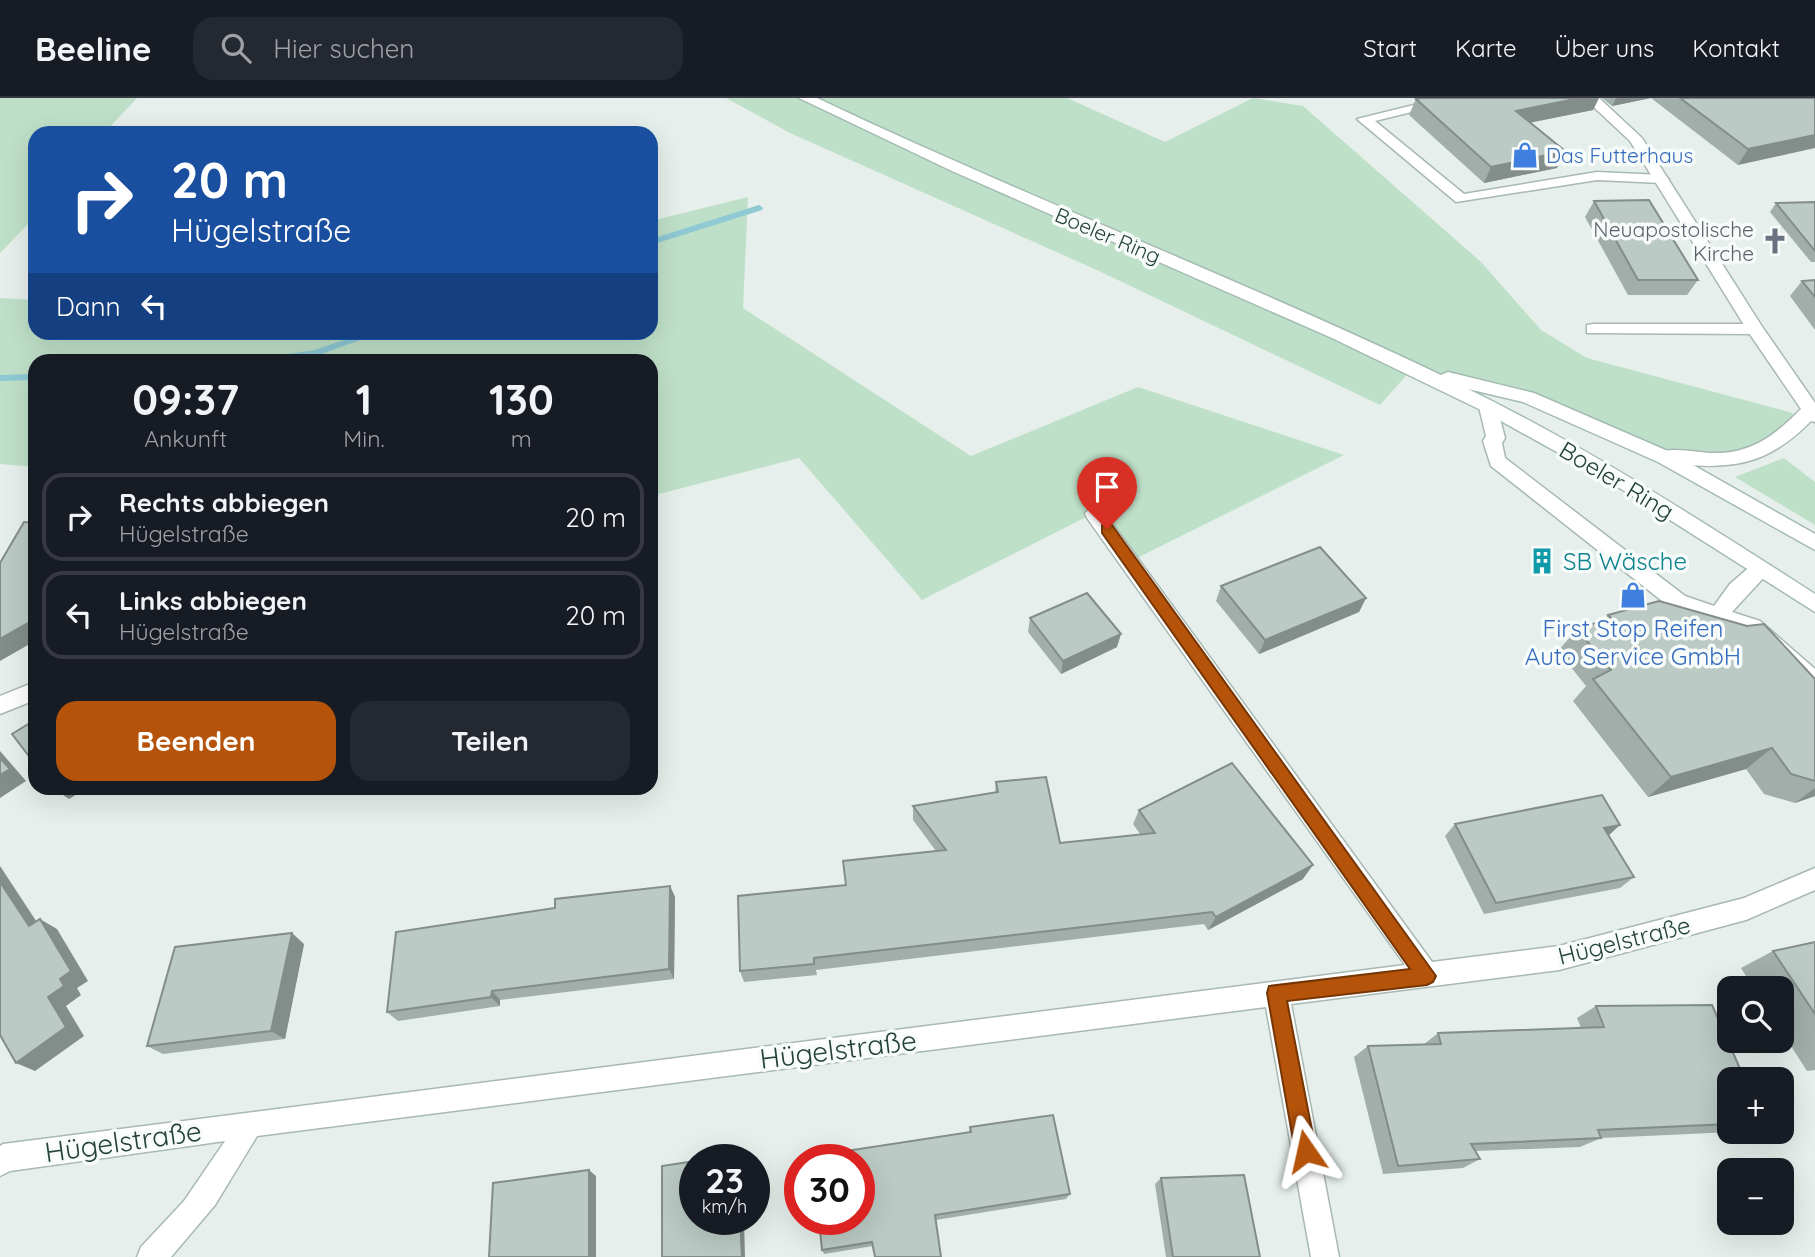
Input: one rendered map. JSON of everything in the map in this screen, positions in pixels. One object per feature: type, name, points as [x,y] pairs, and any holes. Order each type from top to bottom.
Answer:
[{"type":"street","name":"Boeler Ring","points":[[806,98],[920,154],[1412,369],[1488,407],[1613,474],[1815,604]]},
{"type":"street","points":[[1461,98],[1364,118],[1461,199],[1597,176],[1662,179]]},
{"type":"street","points":[[1591,98],[1635,138],[1755,329],[1813,414]]},
{"type":"street","points":[[1593,329],[1755,329]]},
{"type":"street","name":"Boeler Ring","points":[[1412,369],[1528,397],[1664,457],[1815,543]]},
{"type":"street","points":[[1488,407],[1496,438],[1492,441],[1497,461],[1678,602],[1753,627],[1815,682]]},
{"type":"street","name":"Boeler Ring","points":[[1664,457],[1723,461],[1753,456],[1783,441],[1813,414]]},
{"type":"street","points":[[1094,513],[1427,976]]},
{"type":"street","points":[[1718,615],[1737,590],[1760,569]]},
{"type":"street","points":[[0,705],[28,694]]},
{"type":"street","name":"Hügelstraße","points":[[1,1158],[248,1124],[1559,958],[1746,909],[1815,879]]},
{"type":"street","points":[[1276,993],[1325,1257]]},
{"type":"street","name":"Hügelstraße","points":[[150,1257],[180,1229],[222,1175],[248,1124]]},
{"type":"green space","points":[[0,98],[137,98],[111,126],[28,126],[28,224],[0,253]]},
{"type":"green space","points":[[726,98],[1067,98],[1165,142],[1253,98],[1303,106],[1480,261],[1541,330],[1587,358],[1793,413],[1783,441],[1753,456],[1664,457],[1528,397],[1412,369],[1380,405],[1099,271],[790,133]]},
{"type":"green space","points":[[748,197],[743,308],[971,456],[1138,387],[1344,455],[1131,561],[1094,513],[922,600],[799,458],[658,494],[658,354],[28,354],[28,466],[0,464],[0,298],[28,300],[28,340],[658,340],[658,219]]},
{"type":"green space","points":[[1784,458],[1815,482],[1815,525],[1735,477]]},
{"type":"building","points":[[1580,98],[1516,111],[1565,151],[1491,167],[1416,99]]},
{"type":"building","points":[[1680,98],[1815,98],[1815,135],[1748,149]]},
{"type":"building","points":[[1649,200],[1698,280],[1638,280],[1594,201]]},
{"type":"building","points":[[1815,202],[1815,251],[1776,203]]},
{"type":"building","points":[[1815,280],[1815,297],[1802,281]]},
{"type":"building","points":[[24,522],[28,522],[28,623],[0,639],[0,563]]},
{"type":"building","points":[[1320,547],[1366,598],[1265,640],[1221,586]]},
{"type":"building","points":[[1087,593],[1121,634],[1063,661],[1030,618]]},
{"type":"building","points":[[1659,601],[1747,626],[1764,624],[1815,679],[1815,781],[1791,774],[1772,748],[1671,777],[1593,679],[1611,670],[1577,629],[1611,618],[1608,615]]},
{"type":"building","points":[[28,724],[28,755],[12,734]]},
{"type":"building","points":[[0,758],[10,769],[0,775]]},
{"type":"building","points":[[1232,763],[1313,865],[1216,917],[1212,912],[814,958],[814,964],[740,971],[738,896],[846,885],[843,861],[946,850],[913,806],[998,792],[996,782],[1046,777],[1060,843],[1155,833],[1139,810]]},
{"type":"building","points":[[1602,795],[1620,825],[1604,828],[1634,877],[1496,903],[1455,824]]},
{"type":"building","points":[[0,882],[29,926],[40,919],[71,971],[60,979],[64,986],[48,997],[66,1027],[16,1063],[0,1035]]},
{"type":"building","points":[[670,886],[669,969],[492,991],[491,997],[387,1012],[396,932],[555,908],[555,899]]},
{"type":"building","points":[[292,933],[271,1031],[147,1046],[175,947]]},
{"type":"building","points":[[1815,942],[1815,1014],[1794,982],[1794,976],[1790,976],[1773,951]]},
{"type":"building","points":[[1712,1005],[1717,1016],[1717,1053],[1733,1053],[1739,1067],[1717,1067],[1717,1125],[1598,1130],[1601,1138],[1471,1144],[1480,1159],[1398,1166],[1368,1046],[1441,1044],[1438,1033],[1604,1027],[1596,1006]]},
{"type":"building","points":[[1053,1115],[1070,1194],[935,1215],[941,1257],[875,1257],[872,1242],[822,1250],[820,1235],[875,1235],[875,1147],[971,1132],[970,1127]]},
{"type":"building","points":[[679,1163],[679,1235],[741,1235],[742,1257],[662,1257],[662,1166]]},
{"type":"building","points":[[589,1170],[589,1257],[489,1257],[493,1183]]},
{"type":"building","points":[[1244,1175],[1260,1257],[1173,1257],[1161,1178]]},
{"type":"waterway","points":[[658,240],[759,208]]},
{"type":"waterway","points":[[309,354],[354,340]]},
{"type":"waterway","points":[[0,378],[28,377]]},
{"type":"place","name":"Das Futterhaus","points":[[1525,155]]},
{"type":"place","name":"Neuapostolische Kirche","points":[[1775,241]]},
{"type":"place","name":"SB Wäsche","points":[[1542,561]]},
{"type":"place","name":"First Stop Reifen Auto Service GmbH","points":[[1633,595]]},
{"type":"route","points":[[1107,529],[1427,976],[1276,993],[1306,1151]]}]
